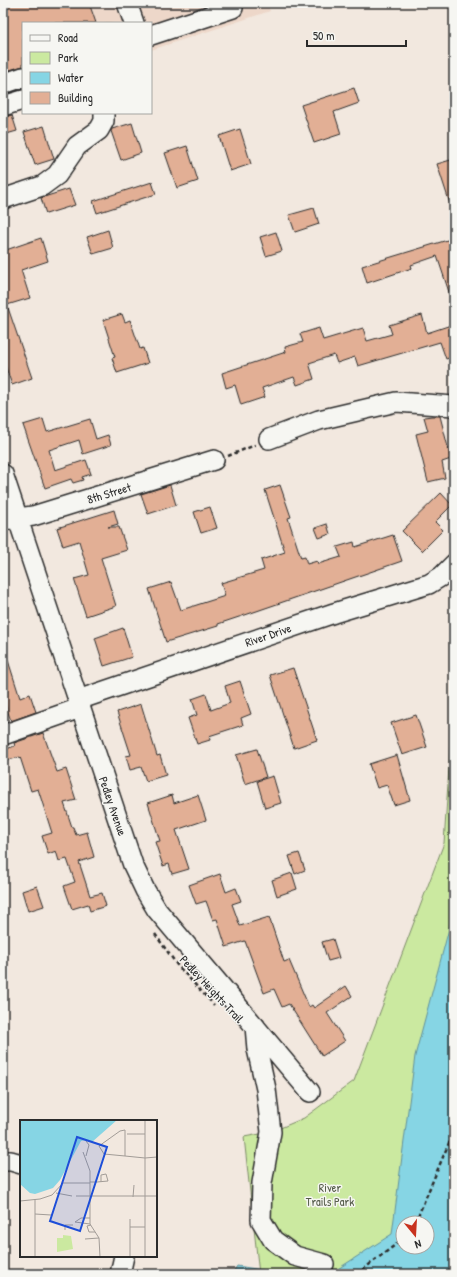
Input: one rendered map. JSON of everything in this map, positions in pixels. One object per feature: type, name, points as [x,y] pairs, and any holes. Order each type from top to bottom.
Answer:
[{"type":"street","points":[[127,3],[134,22]]},
{"type":"street","points":[[152,35],[233,8],[232,3]]},
{"type":"street","points":[[3,84],[22,77]]},
{"type":"street","points":[[3,106],[22,100]]},
{"type":"street","points":[[3,199],[42,186],[57,176],[77,146],[99,130],[104,121],[104,114]]},
{"type":"street","points":[[269,439],[319,420],[396,402],[454,406]]},
{"type":"street","name":"8th Street","points":[[10,519],[33,516],[214,460]]},
{"type":"street","name":"Pedley Avenue","points":[[3,474],[10,519],[79,704],[133,865],[145,890],[157,910],[310,1092]]},
{"type":"street","name":"River Drive","points":[[3,735],[79,704],[334,612],[429,584],[442,576],[451,559]]},
{"type":"street","points":[[255,1026],[257,1048],[266,1089],[271,1132],[262,1183],[262,1220],[273,1240],[295,1256],[324,1264]]},
{"type":"street","points":[[3,1161],[11,1161],[20,1164]]},
{"type":"street","points":[[120,1274],[124,1257]]},
{"type":"path","points":[[214,460],[240,452],[269,439]]},
{"type":"path","points":[[451,559],[454,541]]},
{"type":"path","name":"Pedley Heights Trail","points":[[150,928],[177,965],[219,1010]]},
{"type":"path","points":[[418,1215],[454,1132]]},
{"type":"path","points":[[357,1274],[395,1245]]},
{"type":"shaded area","points":[[3,3],[267,3],[270,11],[152,50],[152,22],[22,22],[22,92],[3,98]]},
{"type":"green space","name":"River Trails Park","points":[[454,694],[454,1274],[259,1274],[244,1137],[271,1132],[304,1118],[354,1081],[444,843]]},
{"type":"water","points":[[454,910],[454,1274],[330,1274],[392,1234],[415,1056]]},
{"type":"water","points":[[237,1266],[287,1274],[232,1274]]},
{"type":"building","points":[[3,3],[89,3],[96,22],[22,22],[22,66],[3,72]]},
{"type":"building","points":[[354,88],[359,103],[334,112],[341,134],[314,143],[301,105]]},
{"type":"building","points":[[12,115],[17,131],[3,135],[3,117]]},
{"type":"building","points":[[132,123],[141,153],[121,160],[111,131],[112,129]]},
{"type":"building","points":[[44,126],[54,159],[35,165],[24,132]]},
{"type":"building","points":[[240,129],[251,164],[230,171],[219,136]]},
{"type":"building","points":[[187,146],[198,181],[177,188],[165,153]]},
{"type":"building","points":[[454,159],[454,209],[452,210],[437,164]]},
{"type":"building","points":[[152,182],[156,194],[97,213],[93,201]]},
{"type":"building","points":[[69,189],[75,205],[46,214],[41,198]]},
{"type":"building","points":[[314,208],[319,224],[295,232],[289,215]]},
{"type":"building","points":[[108,230],[113,248],[93,254],[87,237]]},
{"type":"building","points":[[276,232],[282,251],[266,256],[260,237]]},
{"type":"building","points":[[41,238],[48,261],[21,270],[30,298],[7,305],[32,378],[12,385],[3,359],[3,251]]},
{"type":"building","points":[[454,238],[454,301],[452,301],[437,256],[411,265],[412,268],[367,283],[362,266]]},
{"type":"building","points":[[122,314],[125,322],[130,320],[140,349],[143,348],[148,363],[117,373],[112,358],[115,357],[103,320]]},
{"type":"building","points":[[422,315],[427,333],[454,324],[454,356],[446,359],[440,342],[358,366],[355,357],[337,363],[334,355],[309,363],[314,379],[297,385],[294,377],[262,388],[265,397],[241,405],[235,385],[226,388],[222,373],[286,352],[285,347],[303,342],[300,334],[319,328],[323,340],[363,328],[367,341],[392,334],[389,325]]},
{"type":"building","points":[[440,416],[451,459],[442,462],[445,478],[428,482],[416,434],[428,431],[424,417]]},
{"type":"building","points":[[43,419],[47,432],[90,419],[96,439],[108,435],[111,445],[83,454],[79,440],[49,450],[55,470],[86,460],[91,474],[82,477],[83,480],[73,483],[71,479],[45,488],[23,425]]},
{"type":"building","points":[[170,485],[176,505],[148,514],[141,494]]},
{"type":"building","points":[[280,485],[291,517],[288,518],[301,558],[305,557],[307,564],[317,561],[318,564],[341,557],[337,547],[354,542],[355,547],[393,535],[402,561],[218,624],[218,626],[166,642],[149,589],[171,582],[181,610],[225,596],[221,583],[264,570],[261,560],[285,552],[265,490]]},
{"type":"building","points":[[441,493],[452,505],[435,522],[443,530],[422,551],[402,531]]},
{"type":"building","points":[[210,507],[217,528],[201,533],[194,512]]},
{"type":"building","points":[[114,510],[118,524],[108,527],[119,527],[127,550],[101,558],[116,606],[86,616],[74,579],[89,575],[79,541],[63,546],[57,528]]},
{"type":"building","points":[[327,524],[330,534],[319,538],[315,528]]},
{"type":"building","points":[[123,628],[132,657],[104,666],[95,638]]},
{"type":"building","points":[[5,651],[20,698],[30,694],[36,712],[11,721],[3,698],[3,652]]},
{"type":"building","points":[[293,668],[317,740],[294,748],[270,675]]},
{"type":"building","points":[[240,681],[251,714],[241,718],[243,725],[209,736],[210,740],[197,744],[188,718],[197,715],[192,699],[206,694],[211,710],[230,703],[225,686]]},
{"type":"building","points":[[141,704],[157,756],[160,755],[166,775],[146,781],[141,767],[130,770],[126,756],[131,755],[117,712]]},
{"type":"building","points":[[416,715],[427,747],[402,755],[391,723]]},
{"type":"building","points":[[43,733],[57,772],[66,769],[76,800],[64,803],[72,827],[76,835],[87,832],[94,857],[79,862],[90,896],[102,893],[106,906],[90,911],[88,904],[72,909],[64,886],[75,882],[67,859],[59,861],[56,851],[48,854],[42,836],[52,833],[38,789],[31,791],[20,757],[5,761],[3,750],[15,746],[14,743]]},
{"type":"building","points":[[257,749],[266,777],[245,784],[236,755]]},
{"type":"building","points":[[397,755],[410,800],[394,805],[387,785],[377,788],[369,764]]},
{"type":"building","points":[[273,776],[281,803],[265,808],[257,781]]},
{"type":"building","points":[[172,795],[174,803],[198,795],[206,820],[176,830],[189,869],[172,874],[169,864],[163,866],[155,842],[160,841],[148,803]]},
{"type":"building","points":[[299,853],[305,870],[295,874],[289,856]]},
{"type":"building","points":[[292,873],[297,889],[277,896],[272,880]]},
{"type":"building","points":[[220,874],[226,892],[236,888],[241,901],[232,904],[240,926],[269,917],[284,962],[289,960],[309,1007],[312,1005],[314,1008],[346,986],[352,996],[327,1013],[345,1041],[322,1056],[289,1004],[282,1007],[274,989],[264,993],[245,941],[226,947],[217,919],[213,920],[206,901],[196,904],[189,885]]},
{"type":"building","points":[[37,886],[44,906],[28,911],[22,891]]},
{"type":"building","points":[[333,939],[339,958],[328,961],[322,942]]}]
